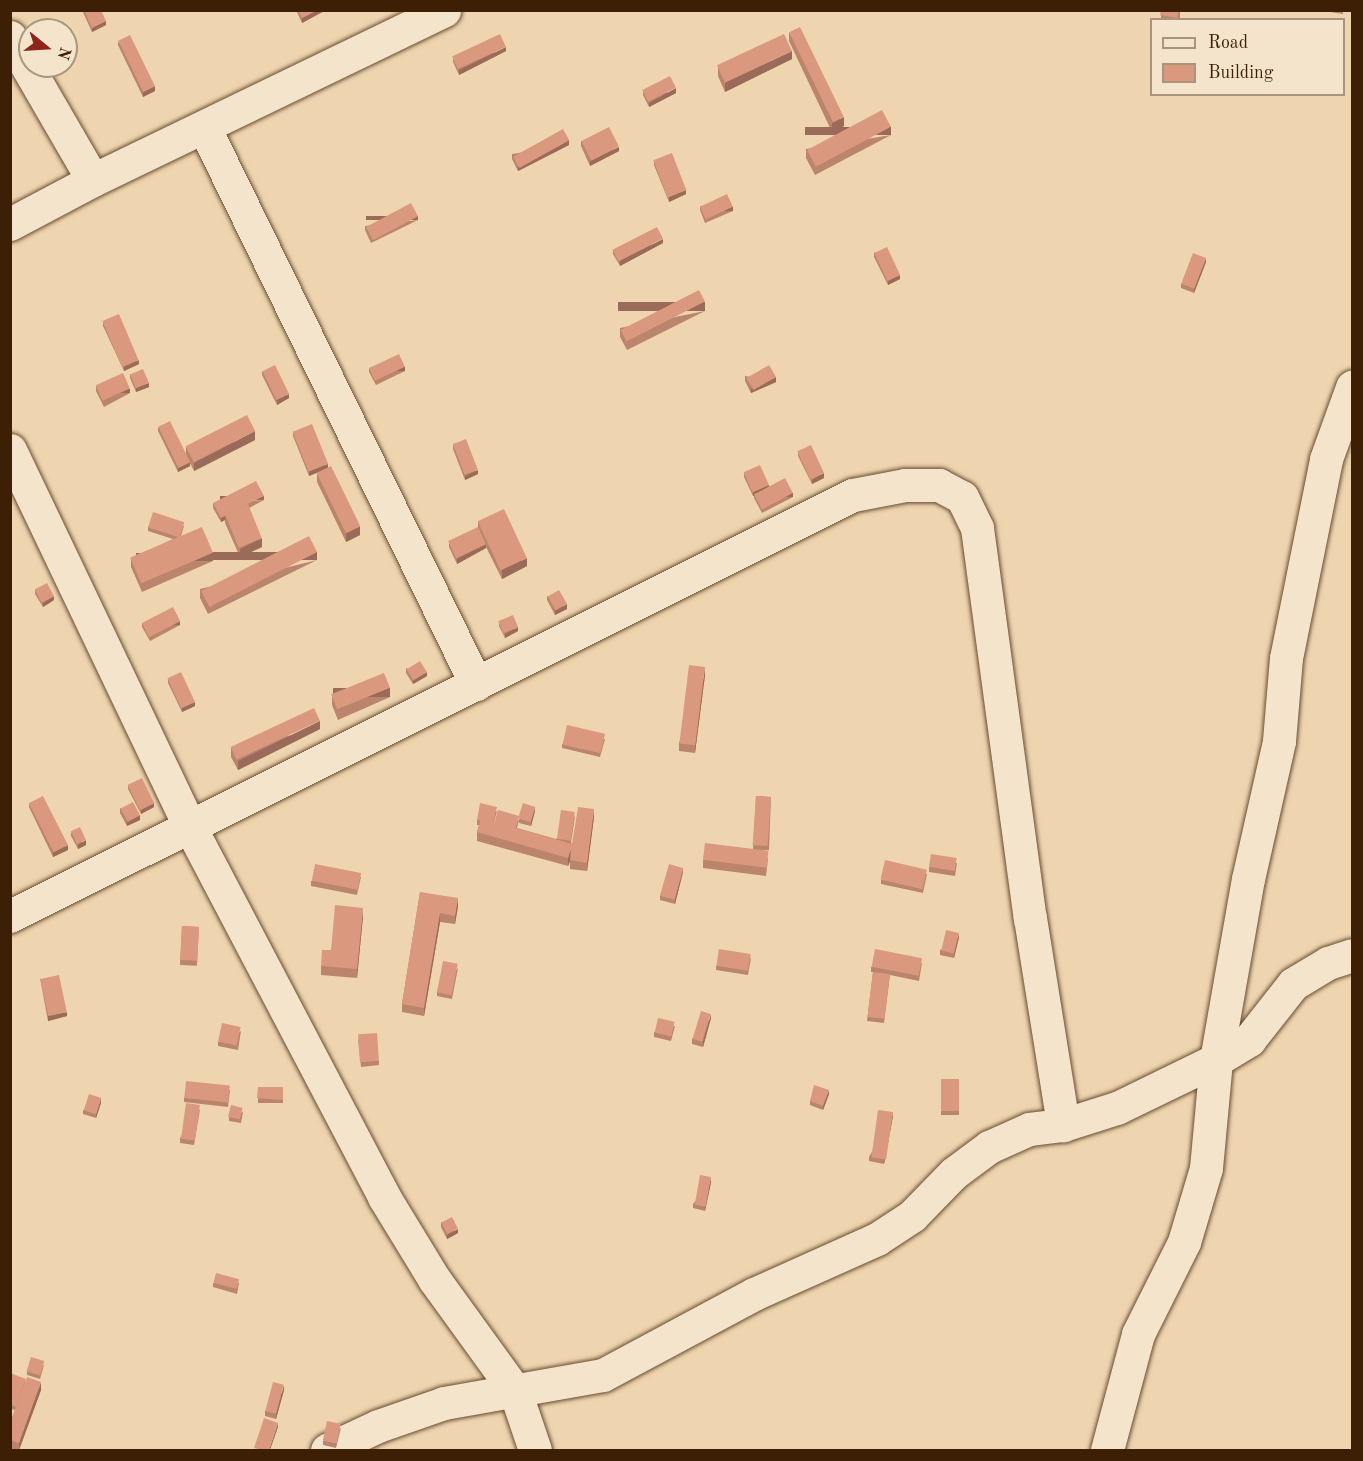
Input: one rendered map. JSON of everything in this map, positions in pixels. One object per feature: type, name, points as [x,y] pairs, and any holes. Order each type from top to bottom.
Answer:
[{"type":"street","points":[[10,224],[93,180],[444,10]]},
{"type":"street","points":[[10,37],[93,180]]},
{"type":"street","points":[[204,127],[476,684]]},
{"type":"street","points":[[1107,1450],[1138,1334],[1184,1242],[1206,1168],[1216,1060],[1248,879],[1280,741],[1286,658],[1326,459],[1353,387]]},
{"type":"street","points":[[10,450],[190,827],[384,1197],[434,1279],[515,1391],[536,1450]]},
{"type":"street","points":[[10,915],[853,495],[905,485],[939,485],[962,497],[977,528],[1030,918],[1063,1125]]},
{"type":"street","points":[[327,1450],[378,1426],[444,1403],[603,1375],[754,1294],[877,1239],[912,1216],[954,1173],[989,1146],[1029,1129],[1063,1125],[1117,1108],[1216,1060],[1249,1040],[1293,984],[1328,963],[1353,955]]},
{"type":"building","points":[[84,10],[101,10],[106,21],[92,28]]},
{"type":"building","points":[[298,10],[318,10],[302,18]]},
{"type":"building","points":[[1161,10],[1179,10],[1177,18],[1160,15]]},
{"type":"building","points":[[800,27],[844,117],[833,122],[789,32]]},
{"type":"building","points":[[500,34],[506,47],[458,69],[452,56]]},
{"type":"building","points":[[784,34],[792,51],[725,82],[717,65]]},
{"type":"building","points":[[130,35],[155,86],[143,92],[118,41]]},
{"type":"building","points":[[670,76],[676,88],[648,102],[642,90]]},
{"type":"building","points":[[882,110],[891,127],[816,167],[807,150]]},
{"type":"building","points":[[609,127],[619,147],[591,161],[581,141]]},
{"type":"building","points":[[563,129],[569,140],[519,168],[513,157]]},
{"type":"building","points":[[672,153],[686,190],[668,198],[653,160]]},
{"type":"building","points":[[727,194],[733,207],[706,219],[700,207]]},
{"type":"building","points":[[411,203],[418,216],[373,240],[366,227]]},
{"type":"building","points":[[657,227],[663,239],[618,261],[612,250]]},
{"type":"building","points":[[887,247],[900,275],[887,281],[874,253]]},
{"type":"building","points":[[1193,253],[1206,258],[1194,289],[1181,284]]},
{"type":"building","points":[[699,290],[705,302],[626,342],[621,330]]},
{"type":"building","points":[[119,314],[139,360],[122,367],[102,321]]},
{"type":"building","points":[[399,354],[405,367],[375,381],[369,368]]},
{"type":"building","points":[[275,365],[289,394],[276,400],[262,371]]},
{"type":"building","points":[[769,365],[776,377],[753,390],[746,378]]},
{"type":"building","points":[[143,369],[149,383],[136,388],[130,374]]},
{"type":"building","points":[[123,373],[130,389],[103,401],[96,385]]},
{"type":"building","points":[[247,415],[255,431],[194,462],[186,446]]},
{"type":"building","points":[[170,421],[190,462],[178,468],[158,427]]},
{"type":"building","points":[[312,424],[328,464],[309,472],[293,432]]},
{"type":"building","points":[[466,439],[478,470],[465,475],[453,444]]},
{"type":"building","points":[[811,445],[824,473],[811,479],[797,451]]},
{"type":"building","points":[[760,465],[769,485],[753,492],[744,472]]},
{"type":"building","points":[[331,466],[360,526],[346,533],[317,473]]},
{"type":"building","points":[[785,478],[793,493],[762,509],[754,494]]},
{"type":"building","points":[[256,481],[264,496],[221,518],[213,503]]},
{"type":"building","points":[[248,504],[262,538],[239,548],[225,513]]},
{"type":"building","points":[[504,509],[527,558],[501,570],[478,521]]},
{"type":"building","points":[[153,512],[184,522],[179,537],[148,527]]},
{"type":"building","points":[[202,527],[213,553],[141,583],[130,557]]},
{"type":"building","points":[[478,527],[486,544],[456,558],[448,541]]},
{"type":"building","points":[[309,536],[317,552],[209,607],[201,591]]},
{"type":"building","points":[[47,583],[54,596],[42,603],[35,590]]},
{"type":"building","points":[[559,590],[567,604],[556,610],[548,596]]},
{"type":"building","points":[[173,607],[180,621],[149,637],[142,623]]},
{"type":"building","points":[[513,615],[518,627],[503,633],[498,621]]},
{"type":"building","points":[[420,661],[427,672],[413,681],[406,669]]},
{"type":"building","points":[[689,665],[705,667],[695,745],[679,743]]},
{"type":"building","points":[[181,672],[195,702],[181,708],[167,678]]},
{"type":"building","points":[[384,673],[390,688],[337,709],[331,694]]},
{"type":"building","points":[[314,708],[320,721],[237,760],[231,747]]},
{"type":"building","points":[[567,725],[605,734],[601,753],[563,744]]},
{"type":"building","points":[[142,778],[154,803],[140,810],[128,785]]},
{"type":"building","points":[[43,796],[68,845],[54,852],[29,803]]},
{"type":"building","points":[[756,796],[771,797],[768,846],[753,845]]},
{"type":"building","points":[[133,802],[140,815],[128,822],[121,809]]},
{"type":"building","points":[[480,803],[497,807],[493,822],[481,818],[481,821],[477,820]]},
{"type":"building","points":[[523,803],[535,807],[530,822],[518,818]]},
{"type":"building","points":[[578,807],[594,809],[587,863],[570,860],[571,849],[568,858],[477,832],[481,818],[572,844]]},
{"type":"building","points":[[498,810],[519,816],[516,829],[494,822]]},
{"type":"building","points":[[561,810],[575,812],[571,841],[557,839]]},
{"type":"building","points":[[80,827],[86,840],[77,844],[71,831]]},
{"type":"building","points":[[705,843],[769,851],[766,868],[703,860]]},
{"type":"building","points":[[931,854],[957,858],[955,871],[929,867]]},
{"type":"building","points":[[885,860],[927,870],[922,889],[881,879]]},
{"type":"building","points":[[315,864],[361,873],[358,890],[312,881]]},
{"type":"building","points":[[669,864],[683,868],[674,900],[660,896]]},
{"type":"building","points":[[420,892],[458,898],[455,916],[440,913],[424,1008],[402,1004]]},
{"type":"building","points":[[335,905],[363,908],[357,969],[321,966],[322,950],[331,950]]},
{"type":"building","points":[[182,926],[199,927],[197,961],[180,960]]},
{"type":"building","points":[[946,930],[959,933],[954,953],[941,950]]},
{"type":"building","points":[[719,949],[751,954],[748,971],[716,966]]},
{"type":"building","points":[[875,949],[922,958],[919,976],[872,967]]},
{"type":"building","points":[[443,961],[458,964],[452,995],[437,992]]},
{"type":"building","points":[[873,972],[890,974],[884,1019],[868,1017]]},
{"type":"building","points":[[59,975],[67,1012],[48,1016],[40,979]]},
{"type":"building","points":[[701,1011],[711,1014],[702,1042],[693,1039]]},
{"type":"building","points":[[658,1018],[675,1022],[671,1036],[655,1033]]},
{"type":"building","points":[[222,1023],[241,1027],[237,1046],[218,1042]]},
{"type":"building","points":[[377,1033],[379,1061],[360,1062],[358,1034]]},
{"type":"building","points":[[941,1079],[959,1079],[959,1111],[941,1111]]},
{"type":"building","points":[[186,1081],[230,1086],[228,1103],[184,1098]]},
{"type":"building","points":[[814,1085],[829,1090],[823,1106],[810,1101]]},
{"type":"building","points":[[258,1087],[283,1087],[283,1100],[257,1098]]},
{"type":"building","points":[[89,1094],[101,1098],[96,1114],[84,1110]]},
{"type":"building","points":[[186,1103],[200,1105],[195,1141],[181,1139]]},
{"type":"building","points":[[231,1105],[243,1108],[240,1120],[228,1117]]},
{"type":"building","points":[[878,1110],[893,1112],[886,1160],[871,1158]]},
{"type":"building","points":[[700,1175],[711,1177],[706,1206],[695,1205]]},
{"type":"building","points":[[452,1217],[458,1229],[447,1234],[441,1222]]},
{"type":"building","points":[[216,1273],[239,1279],[237,1289],[213,1283]]},
{"type":"building","points":[[31,1357],[44,1361],[40,1375],[27,1371]]},
{"type":"building","points":[[10,1373],[26,1379],[16,1407],[10,1404]]},
{"type":"building","points":[[27,1377],[41,1382],[19,1443],[10,1440],[10,1423]]},
{"type":"building","points":[[273,1382],[284,1385],[276,1414],[265,1411]]},
{"type":"building","points":[[264,1418],[278,1423],[269,1450],[254,1448]]},
{"type":"building","points":[[327,1421],[341,1424],[337,1443],[323,1441]]}]
